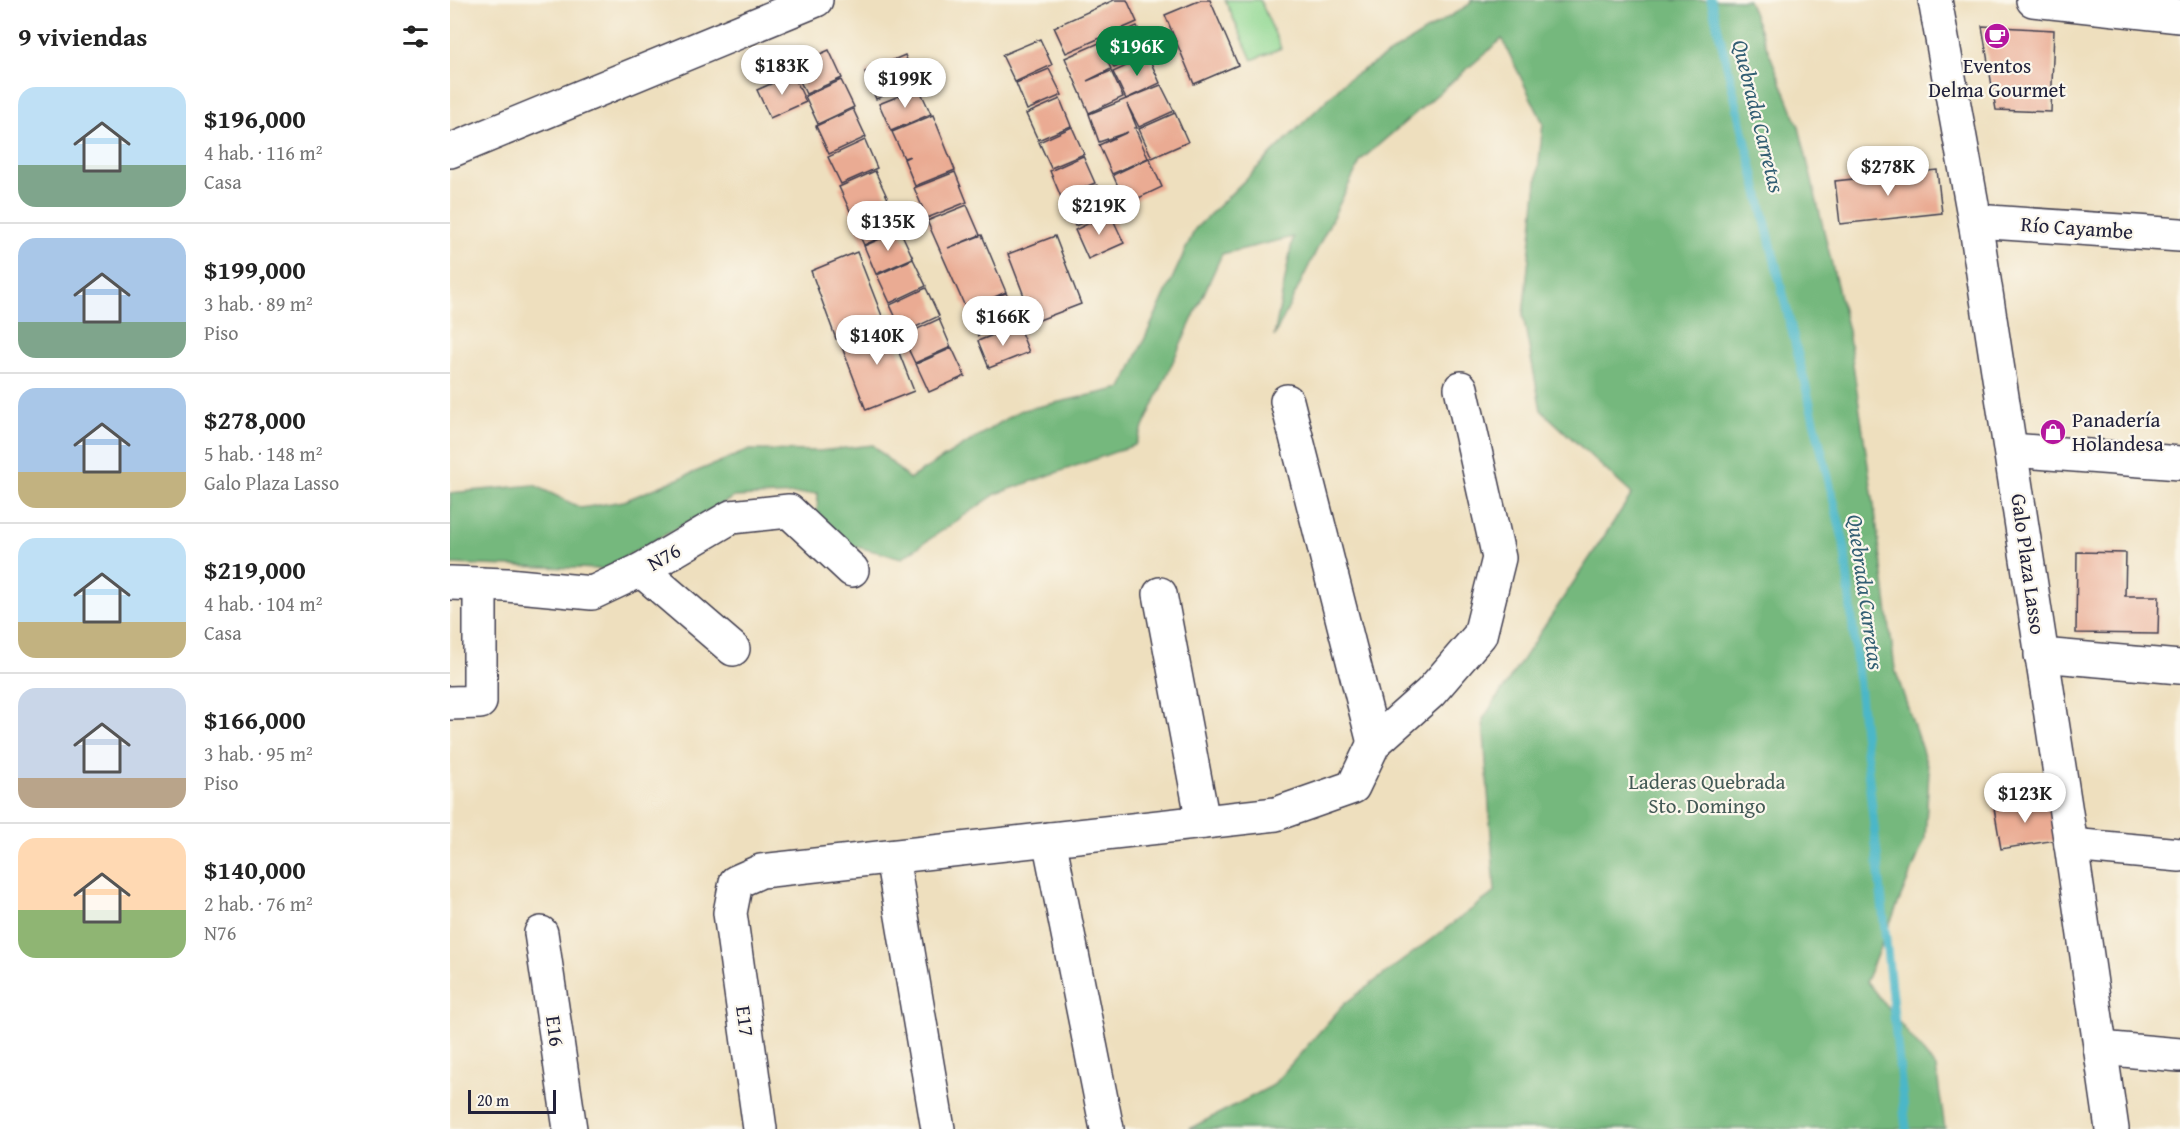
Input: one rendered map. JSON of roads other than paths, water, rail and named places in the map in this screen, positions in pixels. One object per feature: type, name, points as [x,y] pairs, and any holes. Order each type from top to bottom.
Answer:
[{"type":"street","points":[[450,151],[816,0]]},
{"type":"street","name":"Galo Plaza Lasso","points":[[1935,0],[1975,221],[2011,450],[2112,1129]]},
{"type":"street","points":[[2033,0],[2180,16]]},
{"type":"street","name":"Río Cayambe","points":[[1975,221],[2180,235]]},
{"type":"street","points":[[938,1129],[892,857],[1276,814],[1353,787],[1374,743],[1430,693],[1480,635],[1483,624],[1498,558],[1461,388]]},
{"type":"street","points":[[1287,401],[1374,743]]},
{"type":"street","points":[[2011,450],[2180,463]]},
{"type":"street","name":"N76","points":[[465,584],[591,592],[641,570],[731,518],[789,511],[852,570]]},
{"type":"street","points":[[641,570],[733,650]]},
{"type":"street","points":[[450,703],[480,702],[465,584]]},
{"type":"street","points":[[1160,594],[1203,822]]},
{"type":"street","points":[[2041,655],[2180,667]]},
{"type":"street","points":[[1049,839],[1107,1129]]},
{"type":"street","points":[[2071,845],[2180,855]]},
{"type":"street","name":"E17","points":[[760,1129],[730,913],[736,882],[761,871],[892,857]]},
{"type":"street","name":"E16","points":[[541,933],[570,1129]]},
{"type":"street","points":[[2100,1048],[2180,1055]]},
{"type":"waterway","name":"Quebrada Carretas","points":[[1711,0],[1844,543],[1906,1129]]},
{"type":"place","name":"Eventos Delma Gourmet","points":[[1997,36]]},
{"type":"place","name":"Panadería Holandesa","points":[[2053,432]]},
{"type":"park label","name":"Laderas Quebrada Sto. Domingo","points":[[1707,794]]}]
